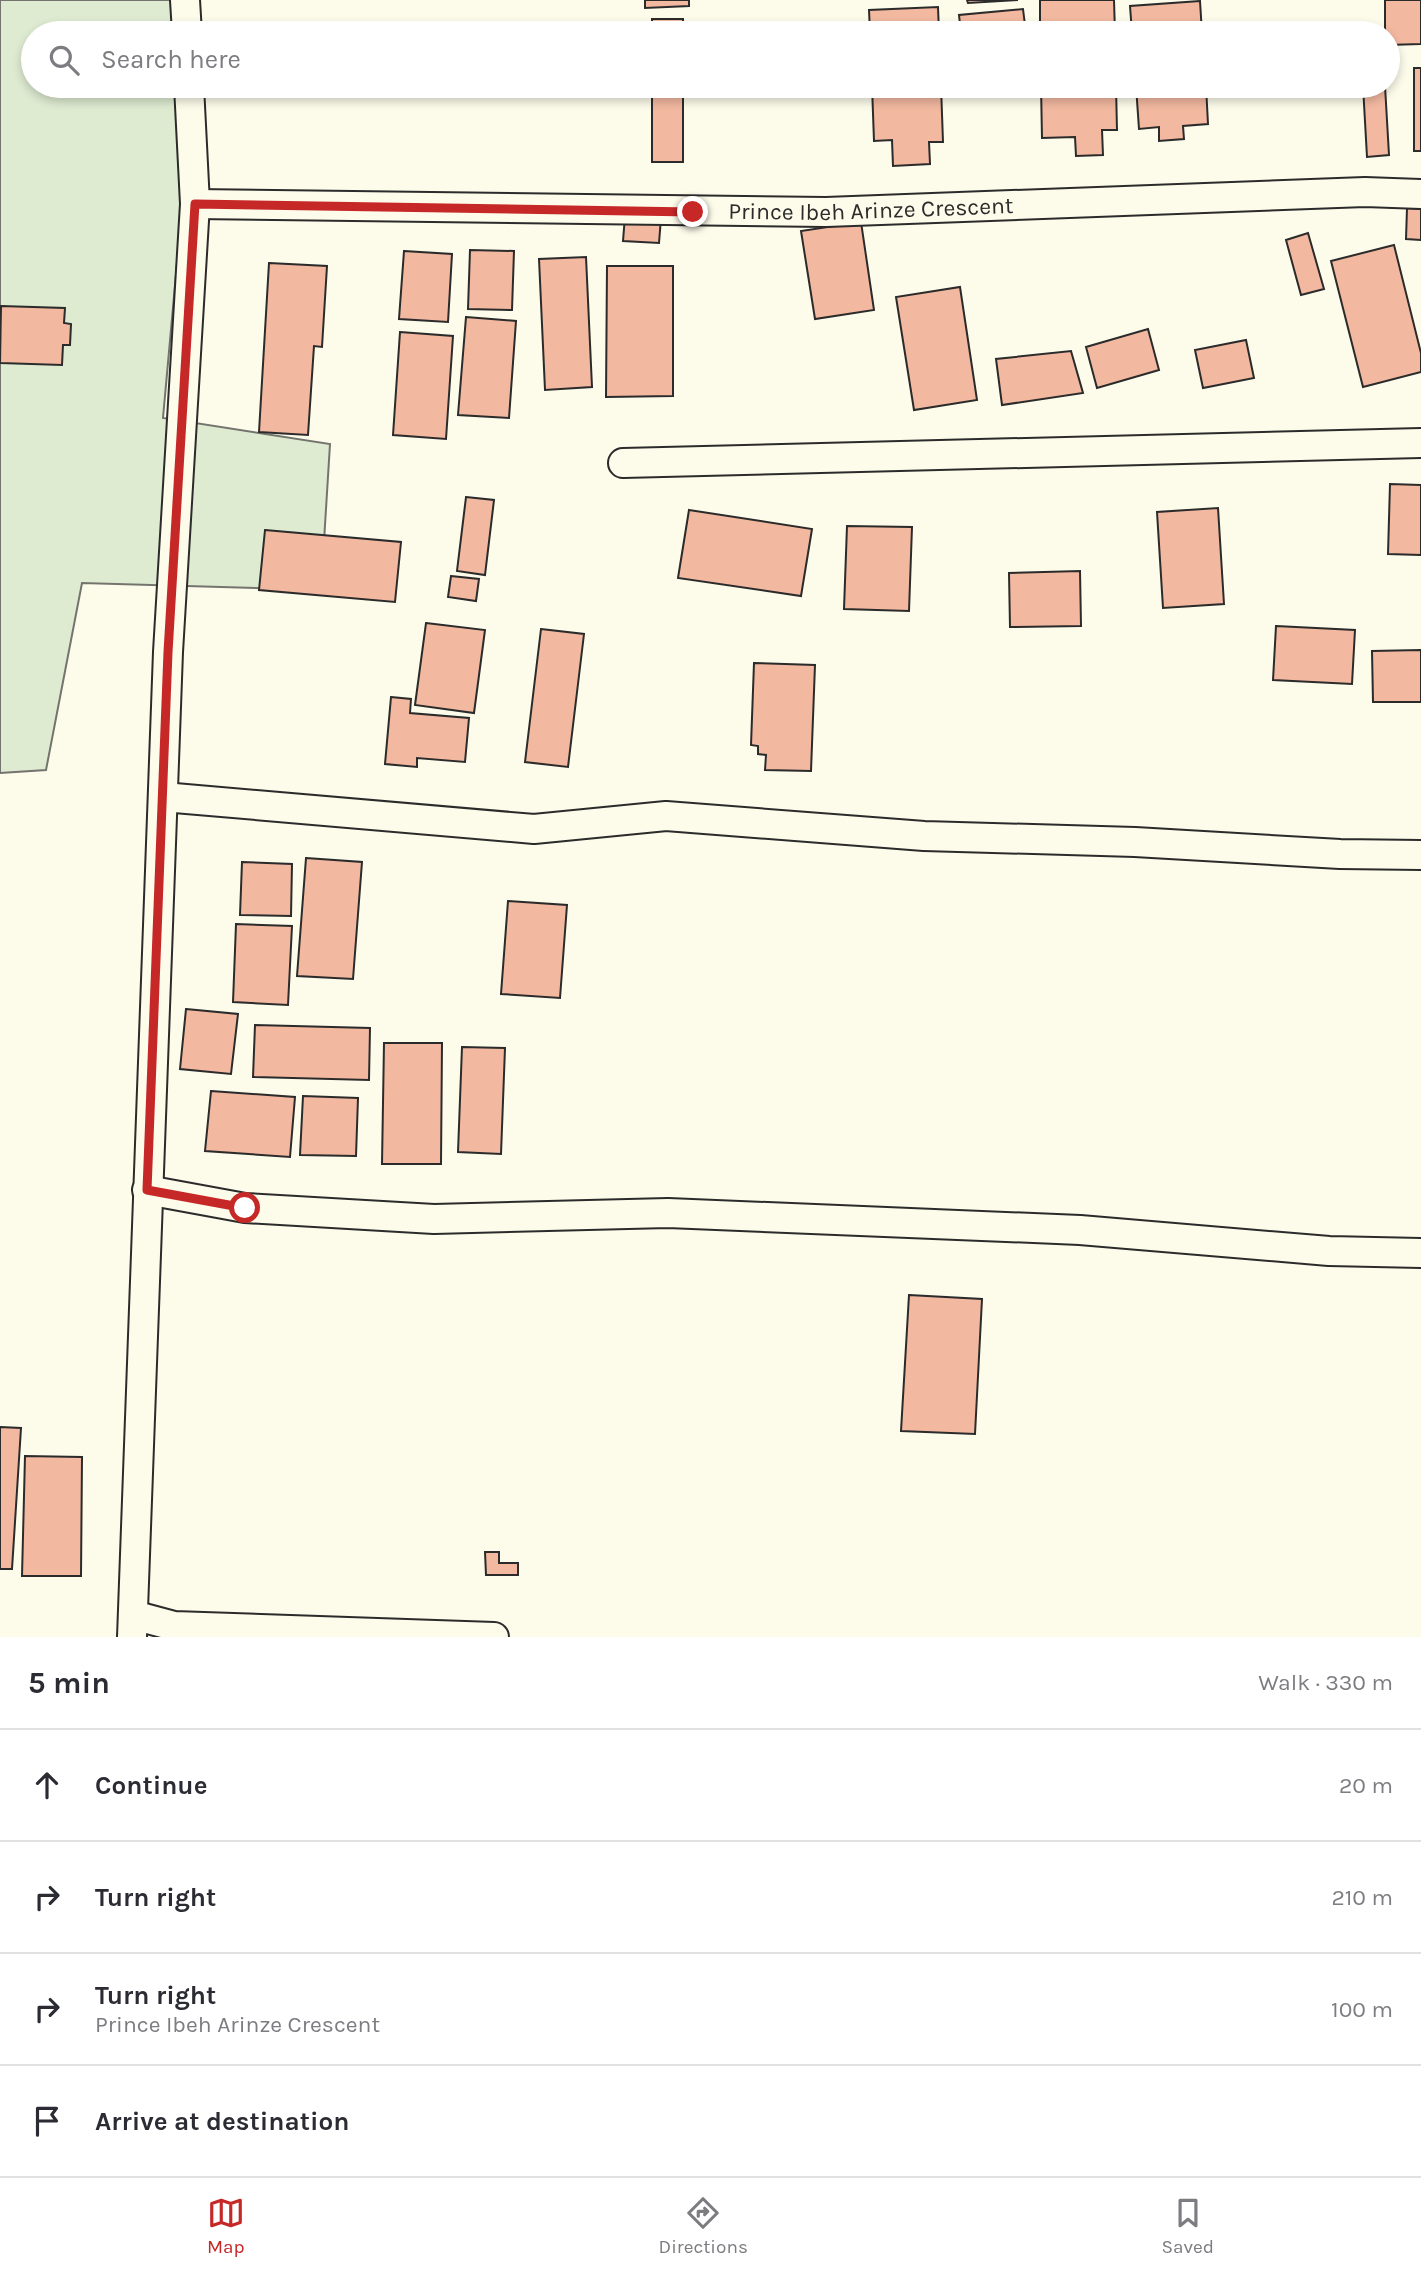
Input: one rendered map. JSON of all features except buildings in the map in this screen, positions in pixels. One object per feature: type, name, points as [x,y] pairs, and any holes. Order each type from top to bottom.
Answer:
[{"type":"street","points":[[185,0],[186,21]]},
{"type":"street","points":[[190,98],[195,204],[169,638],[133,1626],[494,1637]]},
{"type":"street","name":"Prince Ibeh Arinze Crescent","points":[[195,204],[826,212],[1365,192],[1421,194]]},
{"type":"street","points":[[622,463],[1421,443]]},
{"type":"street","points":[[163,797],[534,829],[666,816],[924,836],[1421,855]]},
{"type":"street","points":[[147,1190],[245,1208],[434,1219],[668,1213],[1080,1230],[1329,1251],[1421,1253]]},
{"type":"green space","points":[[0,0],[200,0],[198,21],[21,21],[21,98],[192,98],[163,418],[330,444],[321,590],[82,583],[46,770],[0,773]]},
{"type":"route","points":[[245,1208],[147,1190],[168,652],[195,204],[693,212]]}]
